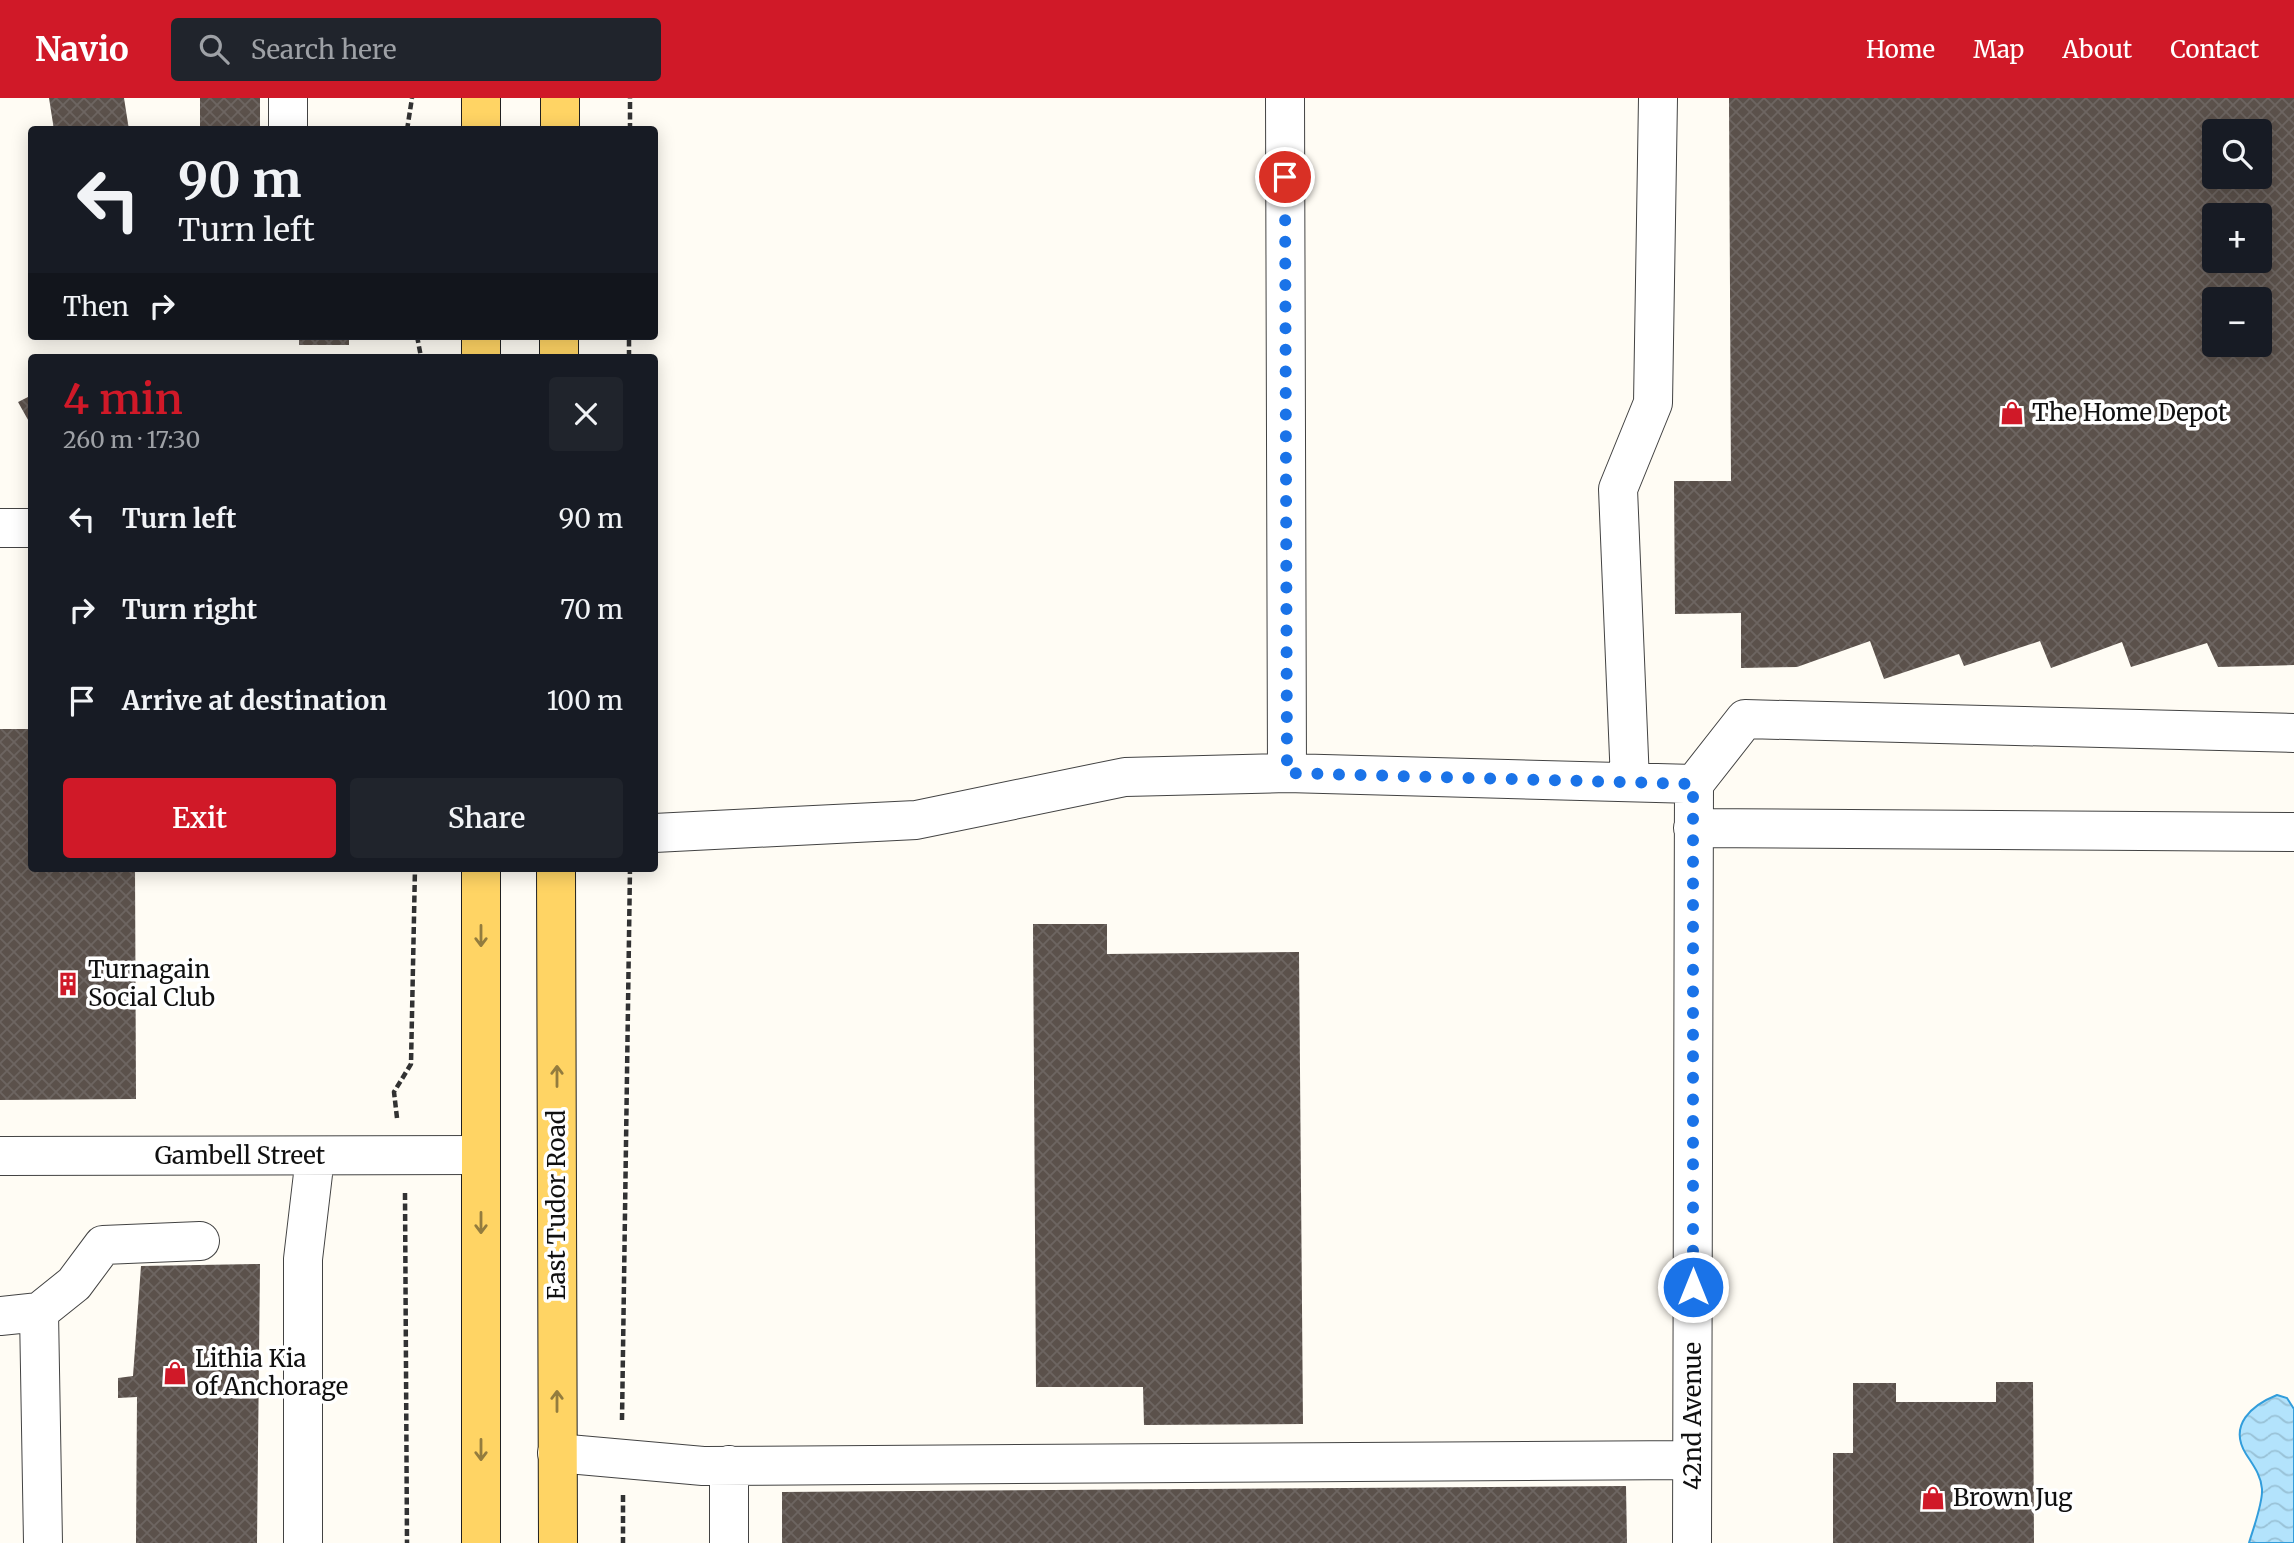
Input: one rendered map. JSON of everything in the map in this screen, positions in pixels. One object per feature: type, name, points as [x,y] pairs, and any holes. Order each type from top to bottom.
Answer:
[{"type":"main road","points":[[481,98],[481,126]]},
{"type":"main road","points":[[560,98],[560,126]]},
{"type":"main road","points":[[481,872],[481,1543]]},
{"type":"main road","name":"East Tudor Road","points":[[556,872],[558,1543]]},
{"type":"street","points":[[288,98],[288,126]]},
{"type":"street","points":[[1285,98],[1287,773]]},
{"type":"street","points":[[1630,782],[1618,489],[1653,403],[1658,98]]},
{"type":"street","points":[[0,528],[28,528]]},
{"type":"street","points":[[658,833],[916,820],[1125,777],[1287,773],[1693,784],[1745,719],[2294,733]]},
{"type":"street","name":"42nd Avenue","points":[[1692,1543],[1693,784]]},
{"type":"street","points":[[1693,828],[2294,832]]},
{"type":"street","name":"Gambell Street","points":[[0,1156],[481,1155]]},
{"type":"street","points":[[303,1543],[303,1259],[315,1157]]},
{"type":"street","points":[[0,1316],[39,1312],[74,1284],[103,1245],[200,1241]]},
{"type":"street","points":[[39,1312],[43,1543]]},
{"type":"street","points":[[557,1453],[703,1466],[1692,1460]]},
{"type":"street","points":[[729,1465],[729,1543]]},
{"type":"path","points":[[408,126],[412,98]]},
{"type":"path","points":[[630,98],[630,126]]},
{"type":"path","points":[[407,1543],[407,1205],[394,1092],[411,1064],[415,872]]},
{"type":"path","points":[[624,1543],[621,1393],[630,872]]},
{"type":"water","points":[[2277,1395],[2287,1398],[2294,1409],[2294,1543],[2249,1543],[2262,1489],[2258,1475],[2241,1444],[2241,1425],[2251,1410]]},
{"type":"building","points":[[49,98],[124,98],[128,126],[53,126]]},
{"type":"building","points":[[200,98],[260,98],[260,126],[200,126]]},
{"type":"building","name":"The Home Depot","points":[[1729,98],[2294,98],[2294,665],[2218,667],[2207,643],[2131,667],[2122,642],[2051,668],[2040,641],[1964,666],[1959,654],[1884,679],[1870,641],[1797,667],[1741,668],[1741,613],[1675,614],[1674,481],[1731,481]]},
{"type":"building","points":[[299,340],[349,340],[349,345],[299,345]]},
{"type":"building","points":[[28,397],[28,420],[18,402]]},
{"type":"building","name":"Turnagain Social Club","points":[[0,729],[28,729],[28,872],[135,872],[136,1099],[0,1100]]},
{"type":"building","points":[[1033,924],[1107,924],[1107,954],[1299,952],[1303,1424],[1144,1425],[1143,1387],[1036,1387]]},
{"type":"building","name":"Lithia Kia of Anchorage","points":[[260,1264],[257,1543],[136,1543],[137,1397],[118,1398],[118,1378],[133,1376],[141,1266]]},
{"type":"building","name":"Brown Jug","points":[[1996,1382],[2033,1382],[2034,1543],[1833,1543],[1833,1453],[1853,1453],[1853,1383],[1896,1383],[1896,1402],[1996,1402]]},
{"type":"building","points":[[1626,1486],[1627,1543],[782,1543],[782,1492]]},
{"type":"place","name":"The Home Depot","points":[[2012,413]]},
{"type":"place","name":"Turnagain Social Club","points":[[68,984]]},
{"type":"place","name":"Lithia Kia of Anchorage","points":[[175,1373]]},
{"type":"place","name":"Brown Jug","points":[[1933,1498]]},
{"type":"route","points":[[1285,177],[1287,773],[1693,784],[1693,1287]]}]
